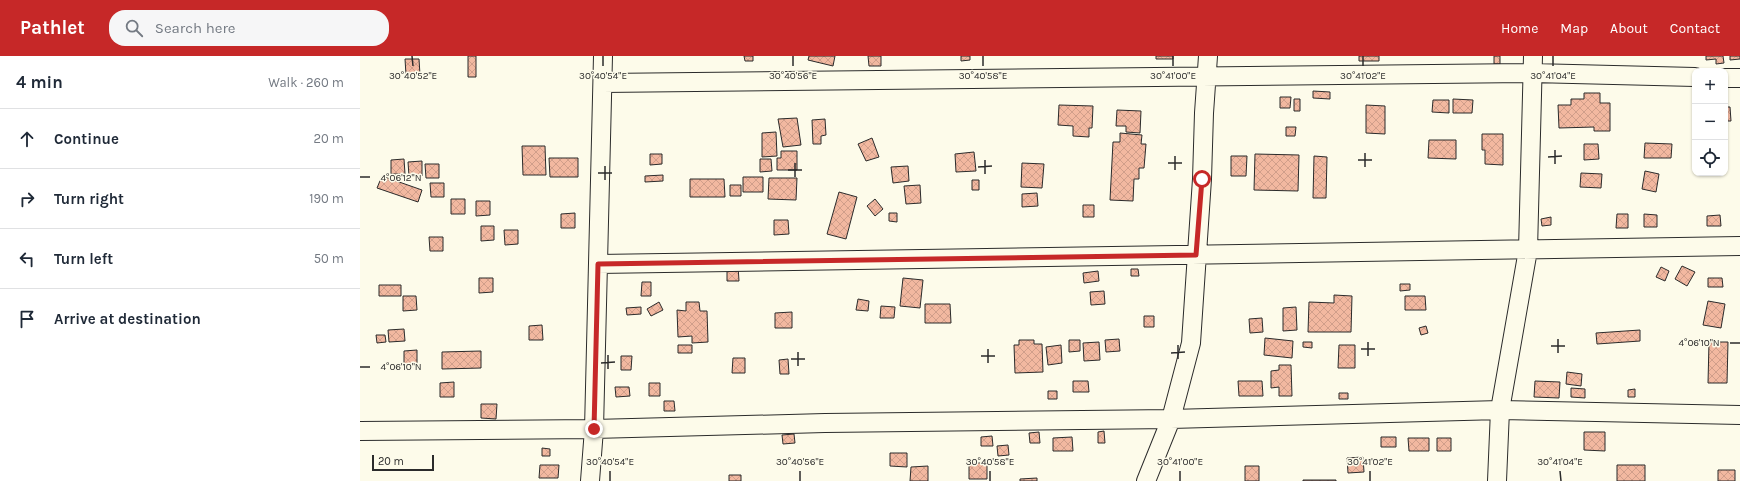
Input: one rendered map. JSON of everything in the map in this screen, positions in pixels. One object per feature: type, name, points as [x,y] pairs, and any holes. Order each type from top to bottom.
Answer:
[{"type":"street","points":[[590,481],[594,429],[603,56]]},
{"type":"street","points":[[1146,481],[1171,419],[1191,343],[1202,179],[1208,56]]},
{"type":"street","points":[[603,83],[1206,77],[1533,64],[1692,77]]},
{"type":"street","points":[[1497,481],[1500,410],[1528,250],[1533,64]]},
{"type":"street","points":[[1728,78],[1740,78]]},
{"type":"street","points":[[598,264],[1740,246]]},
{"type":"street","points":[[360,431],[594,429],[825,423],[1171,419],[1500,410],[1740,415]]},
{"type":"building","points":[[468,56],[476,56],[476,77],[468,77]]},
{"type":"building","points":[[744,56],[753,56],[753,61],[745,61]]},
{"type":"building","points":[[809,56],[835,56],[833,66],[808,60]]},
{"type":"building","points":[[868,56],[881,56],[881,66],[869,66]]},
{"type":"building","points":[[961,56],[970,56],[970,60],[961,61]]},
{"type":"building","points":[[1156,56],[1173,56],[1173,59],[1156,59]]},
{"type":"building","points":[[1359,56],[1379,56],[1379,61],[1359,61]]},
{"type":"building","points":[[1494,56],[1500,56],[1500,64],[1494,64]]},
{"type":"building","points":[[1706,56],[1723,56],[1724,63],[1716,64],[1716,59],[1706,60]]},
{"type":"building","points":[[1730,56],[1740,56],[1740,59],[1730,60]]},
{"type":"building","points":[[405,59],[419,59],[420,75],[406,75]]},
{"type":"building","points":[[1313,91],[1330,92],[1330,99],[1313,98]]},
{"type":"building","points":[[1584,93],[1600,93],[1600,103],[1610,103],[1610,131],[1594,131],[1594,127],[1559,128],[1558,105],[1571,105],[1571,99],[1584,99]]},
{"type":"building","points":[[1280,97],[1291,97],[1290,108],[1280,108]]},
{"type":"building","points":[[1294,99],[1300,99],[1300,111],[1294,111]]},
{"type":"building","points":[[1453,99],[1473,100],[1472,113],[1453,113]]},
{"type":"building","points":[[1433,100],[1449,100],[1449,113],[1432,112]]},
{"type":"building","points":[[1059,105],[1093,106],[1092,128],[1089,128],[1089,137],[1073,136],[1073,126],[1058,125]]},
{"type":"building","points":[[1366,105],[1385,106],[1385,134],[1366,133]]},
{"type":"building","points":[[1728,107],[1730,107],[1731,121],[1728,121]]},
{"type":"building","points":[[1117,110],[1141,111],[1140,133],[1126,132],[1126,126],[1116,126]]},
{"type":"building","points":[[797,118],[801,145],[783,147],[778,119]]},
{"type":"building","points":[[825,119],[826,135],[821,136],[821,144],[813,144],[812,120]]},
{"type":"building","points":[[1286,127],[1296,127],[1295,136],[1286,136]]},
{"type":"building","points":[[776,132],[777,156],[762,157],[762,133]]},
{"type":"building","points":[[1120,133],[1142,135],[1141,144],[1146,144],[1144,168],[1139,168],[1139,179],[1134,179],[1133,201],[1110,200],[1113,142],[1120,142]]},
{"type":"building","points":[[1482,134],[1503,134],[1503,165],[1485,164],[1485,150],[1482,150]]},
{"type":"building","points":[[872,138],[879,157],[866,161],[858,144]]},
{"type":"building","points":[[1429,140],[1456,140],[1456,159],[1428,158]]},
{"type":"building","points":[[1645,143],[1672,144],[1671,158],[1644,158]]},
{"type":"building","points":[[1584,144],[1598,144],[1599,159],[1584,160]]},
{"type":"building","points":[[522,146],[545,146],[546,175],[523,175]]},
{"type":"building","points":[[781,151],[797,151],[797,170],[777,170],[777,158],[781,158]]},
{"type":"building","points":[[974,152],[976,171],[956,172],[955,154]]},
{"type":"building","points":[[650,154],[662,154],[662,164],[650,165]]},
{"type":"building","points":[[1255,154],[1299,155],[1298,191],[1254,190]]},
{"type":"building","points":[[1231,156],[1247,156],[1246,176],[1231,176]]},
{"type":"building","points":[[1314,156],[1327,157],[1326,198],[1313,198]]},
{"type":"building","points":[[549,158],[578,158],[578,177],[550,177]]},
{"type":"building","points":[[404,159],[405,174],[391,174],[391,160]]},
{"type":"building","points":[[760,159],[771,159],[772,171],[760,172]]},
{"type":"building","points":[[422,161],[422,176],[409,176],[408,162]]},
{"type":"building","points":[[1022,163],[1044,164],[1042,188],[1021,187]]},
{"type":"building","points":[[425,164],[439,164],[439,178],[426,178]]},
{"type":"building","points":[[908,166],[909,181],[893,183],[891,167]]},
{"type":"building","points":[[1645,171],[1659,174],[1656,192],[1642,189]]},
{"type":"building","points":[[1581,173],[1602,174],[1601,188],[1580,187]]},
{"type":"building","points":[[663,175],[663,181],[645,182],[645,176]]},
{"type":"building","points":[[382,176],[422,190],[418,202],[377,188]]},
{"type":"building","points":[[743,177],[763,177],[763,192],[743,192]]},
{"type":"building","points":[[769,178],[797,178],[796,200],[768,199]]},
{"type":"building","points":[[690,179],[724,179],[725,197],[690,197]]},
{"type":"building","points":[[972,180],[979,180],[979,190],[972,190]]},
{"type":"building","points":[[430,183],[444,183],[444,197],[431,197]]},
{"type":"building","points":[[730,185],[741,185],[741,196],[730,196]]},
{"type":"building","points":[[920,185],[921,203],[906,204],[904,186]]},
{"type":"building","points":[[839,192],[857,197],[846,239],[827,234]]},
{"type":"building","points":[[1037,193],[1038,206],[1022,207],[1022,194]]},
{"type":"building","points":[[451,199],[465,199],[465,214],[451,214]]},
{"type":"building","points":[[875,199],[883,209],[875,216],[867,206]]},
{"type":"building","points":[[476,201],[490,201],[490,215],[476,216]]},
{"type":"building","points":[[1083,205],[1094,205],[1094,217],[1083,217]]},
{"type":"building","points":[[575,213],[575,228],[561,228],[561,214]]},
{"type":"building","points":[[889,213],[897,213],[897,222],[889,221]]},
{"type":"building","points":[[1617,214],[1628,214],[1628,228],[1616,228]]},
{"type":"building","points":[[1644,214],[1657,215],[1657,227],[1644,227]]},
{"type":"building","points":[[1720,215],[1721,226],[1707,226],[1707,216]]},
{"type":"building","points":[[1551,217],[1551,225],[1542,226],[1541,219]]},
{"type":"building","points":[[774,220],[788,220],[789,234],[774,235]]},
{"type":"building","points":[[481,226],[494,226],[494,240],[481,241]]},
{"type":"building","points":[[504,230],[518,230],[518,244],[505,245]]},
{"type":"building","points":[[429,237],[443,237],[443,251],[430,251]]},
{"type":"building","points":[[727,266],[738,266],[739,281],[727,281]]},
{"type":"building","points":[[1682,266],[1695,272],[1687,286],[1675,279]]},
{"type":"building","points":[[1661,267],[1669,271],[1665,281],[1656,277]]},
{"type":"building","points":[[1131,269],[1138,269],[1139,276],[1131,276]]},
{"type":"building","points":[[1098,271],[1099,281],[1084,283],[1083,273]]},
{"type":"building","points":[[479,278],[493,278],[493,292],[479,293]]},
{"type":"building","points":[[903,278],[923,280],[920,308],[900,306]]},
{"type":"building","points":[[1708,278],[1722,278],[1723,287],[1708,287]]},
{"type":"building","points":[[642,282],[651,282],[651,296],[641,296]]},
{"type":"building","points":[[1400,284],[1410,284],[1410,290],[1400,291]]},
{"type":"building","points":[[379,285],[401,285],[401,296],[379,296]]},
{"type":"building","points":[[1104,291],[1105,304],[1091,305],[1090,292]]},
{"type":"building","points":[[1334,295],[1352,296],[1351,332],[1308,332],[1309,302],[1334,303]]},
{"type":"building","points":[[403,296],[416,296],[417,310],[403,311]]},
{"type":"building","points":[[1405,296],[1425,296],[1426,310],[1405,310]]},
{"type":"building","points":[[858,299],[869,301],[868,311],[856,310]]},
{"type":"building","points":[[1708,301],[1725,304],[1721,328],[1703,325]]},
{"type":"building","points":[[659,302],[663,310],[651,316],[647,309]]},
{"type":"building","points":[[686,302],[699,302],[700,311],[707,311],[708,342],[692,343],[692,336],[678,337],[677,310],[686,311]]},
{"type":"building","points":[[925,304],[950,304],[951,323],[925,323]]},
{"type":"building","points":[[881,306],[895,307],[894,318],[880,318]]},
{"type":"building","points":[[641,307],[641,314],[627,315],[626,308]]},
{"type":"building","points":[[1296,307],[1297,330],[1283,331],[1283,308]]},
{"type":"building","points":[[792,312],[792,328],[775,328],[775,313]]},
{"type":"building","points":[[1144,316],[1154,316],[1154,327],[1144,327]]},
{"type":"building","points":[[1262,318],[1263,332],[1250,333],[1249,319]]},
{"type":"building","points":[[542,325],[543,340],[529,340],[529,326]]},
{"type":"building","points":[[1426,326],[1428,333],[1421,335],[1419,328]]},
{"type":"building","points":[[404,329],[405,341],[389,342],[388,330]]},
{"type":"building","points":[[1640,330],[1640,341],[1597,344],[1596,333]]},
{"type":"building","points":[[376,335],[385,335],[386,342],[377,343]]},
{"type":"building","points":[[1265,338],[1293,341],[1292,358],[1264,355]]},
{"type":"building","points":[[1119,339],[1120,351],[1106,352],[1105,340]]},
{"type":"building","points":[[1019,340],[1034,340],[1034,344],[1042,344],[1043,372],[1015,373],[1014,345],[1019,345]]},
{"type":"building","points":[[1069,340],[1080,340],[1080,351],[1069,352]]},
{"type":"building","points":[[1099,342],[1100,360],[1084,361],[1083,343]]},
{"type":"building","points":[[1303,342],[1312,342],[1312,348],[1303,347]]},
{"type":"building","points":[[1709,342],[1728,342],[1727,383],[1708,383]]},
{"type":"building","points":[[678,345],[692,345],[692,353],[678,353]]},
{"type":"building","points":[[1061,345],[1062,363],[1048,365],[1046,347]]},
{"type":"building","points":[[1339,345],[1355,345],[1355,368],[1338,368]]},
{"type":"building","points":[[417,350],[417,365],[404,365],[404,351]]},
{"type":"building","points":[[481,351],[481,368],[442,369],[442,352]]},
{"type":"building","points":[[621,356],[632,356],[631,370],[621,370]]},
{"type":"building","points":[[733,358],[745,358],[745,373],[732,373]]},
{"type":"building","points":[[788,359],[789,374],[780,374],[779,360]]},
{"type":"building","points":[[1279,365],[1291,365],[1292,396],[1279,396],[1279,387],[1271,388],[1271,371],[1279,370]]},
{"type":"building","points":[[1567,372],[1582,374],[1581,386],[1566,384]]},
{"type":"building","points":[[1073,381],[1088,381],[1089,392],[1073,392]]},
{"type":"building","points":[[1238,381],[1262,381],[1263,396],[1239,396]]},
{"type":"building","points":[[1535,381],[1560,382],[1559,398],[1534,397]]},
{"type":"building","points":[[454,382],[454,397],[440,397],[440,383]]},
{"type":"building","points":[[649,383],[660,383],[660,396],[649,396]]},
{"type":"building","points":[[615,387],[629,387],[630,396],[616,397]]},
{"type":"building","points":[[1571,388],[1585,389],[1585,398],[1571,397]]},
{"type":"building","points":[[1635,389],[1635,397],[1628,397],[1628,390]]},
{"type":"building","points":[[1048,391],[1057,391],[1057,399],[1048,399]]},
{"type":"building","points":[[1339,393],[1348,393],[1348,399],[1339,399]]},
{"type":"building","points":[[664,401],[674,401],[675,411],[664,411]]},
{"type":"building","points":[[481,404],[497,404],[496,419],[481,418]]},
{"type":"building","points":[[1104,431],[1105,443],[1098,443],[1098,432]]},
{"type":"building","points":[[1039,432],[1040,443],[1030,443],[1029,433]]},
{"type":"building","points":[[1584,432],[1605,432],[1605,451],[1584,450]]},
{"type":"building","points":[[794,434],[795,443],[783,444],[782,435]]},
{"type":"building","points":[[992,436],[993,446],[981,446],[981,437]]},
{"type":"building","points":[[1072,437],[1073,451],[1053,451],[1053,438]]},
{"type":"building","points":[[1381,437],[1396,437],[1396,447],[1381,447]]},
{"type":"building","points":[[1408,438],[1429,438],[1429,451],[1409,451]]},
{"type":"building","points":[[1437,438],[1451,438],[1451,451],[1437,451]]},
{"type":"building","points":[[1008,445],[1009,455],[998,456],[997,446]]},
{"type":"building","points":[[542,448],[550,449],[550,456],[542,456]]},
{"type":"building","points":[[890,453],[907,453],[907,467],[890,466]]},
{"type":"building","points":[[1363,457],[1364,472],[1348,473],[1347,458]]},
{"type":"building","points":[[969,463],[987,463],[987,479],[969,479]]},
{"type":"building","points":[[540,465],[559,465],[558,478],[539,478]]},
{"type":"building","points":[[1617,465],[1645,465],[1645,481],[1617,481]]},
{"type":"building","points":[[928,466],[928,481],[910,481],[911,467]]},
{"type":"building","points":[[1245,466],[1259,466],[1259,481],[1245,481]]},
{"type":"building","points":[[1718,470],[1735,470],[1735,481],[1718,481]]},
{"type":"building","points":[[729,475],[741,475],[741,481],[729,481]]},
{"type":"building","points":[[1037,478],[1037,481],[1020,481],[1020,479]]},
{"type":"building","points":[[1336,480],[1336,481],[1303,481]]},
{"type":"route","points":[[594,429],[598,264],[1196,255],[1202,179]]}]
